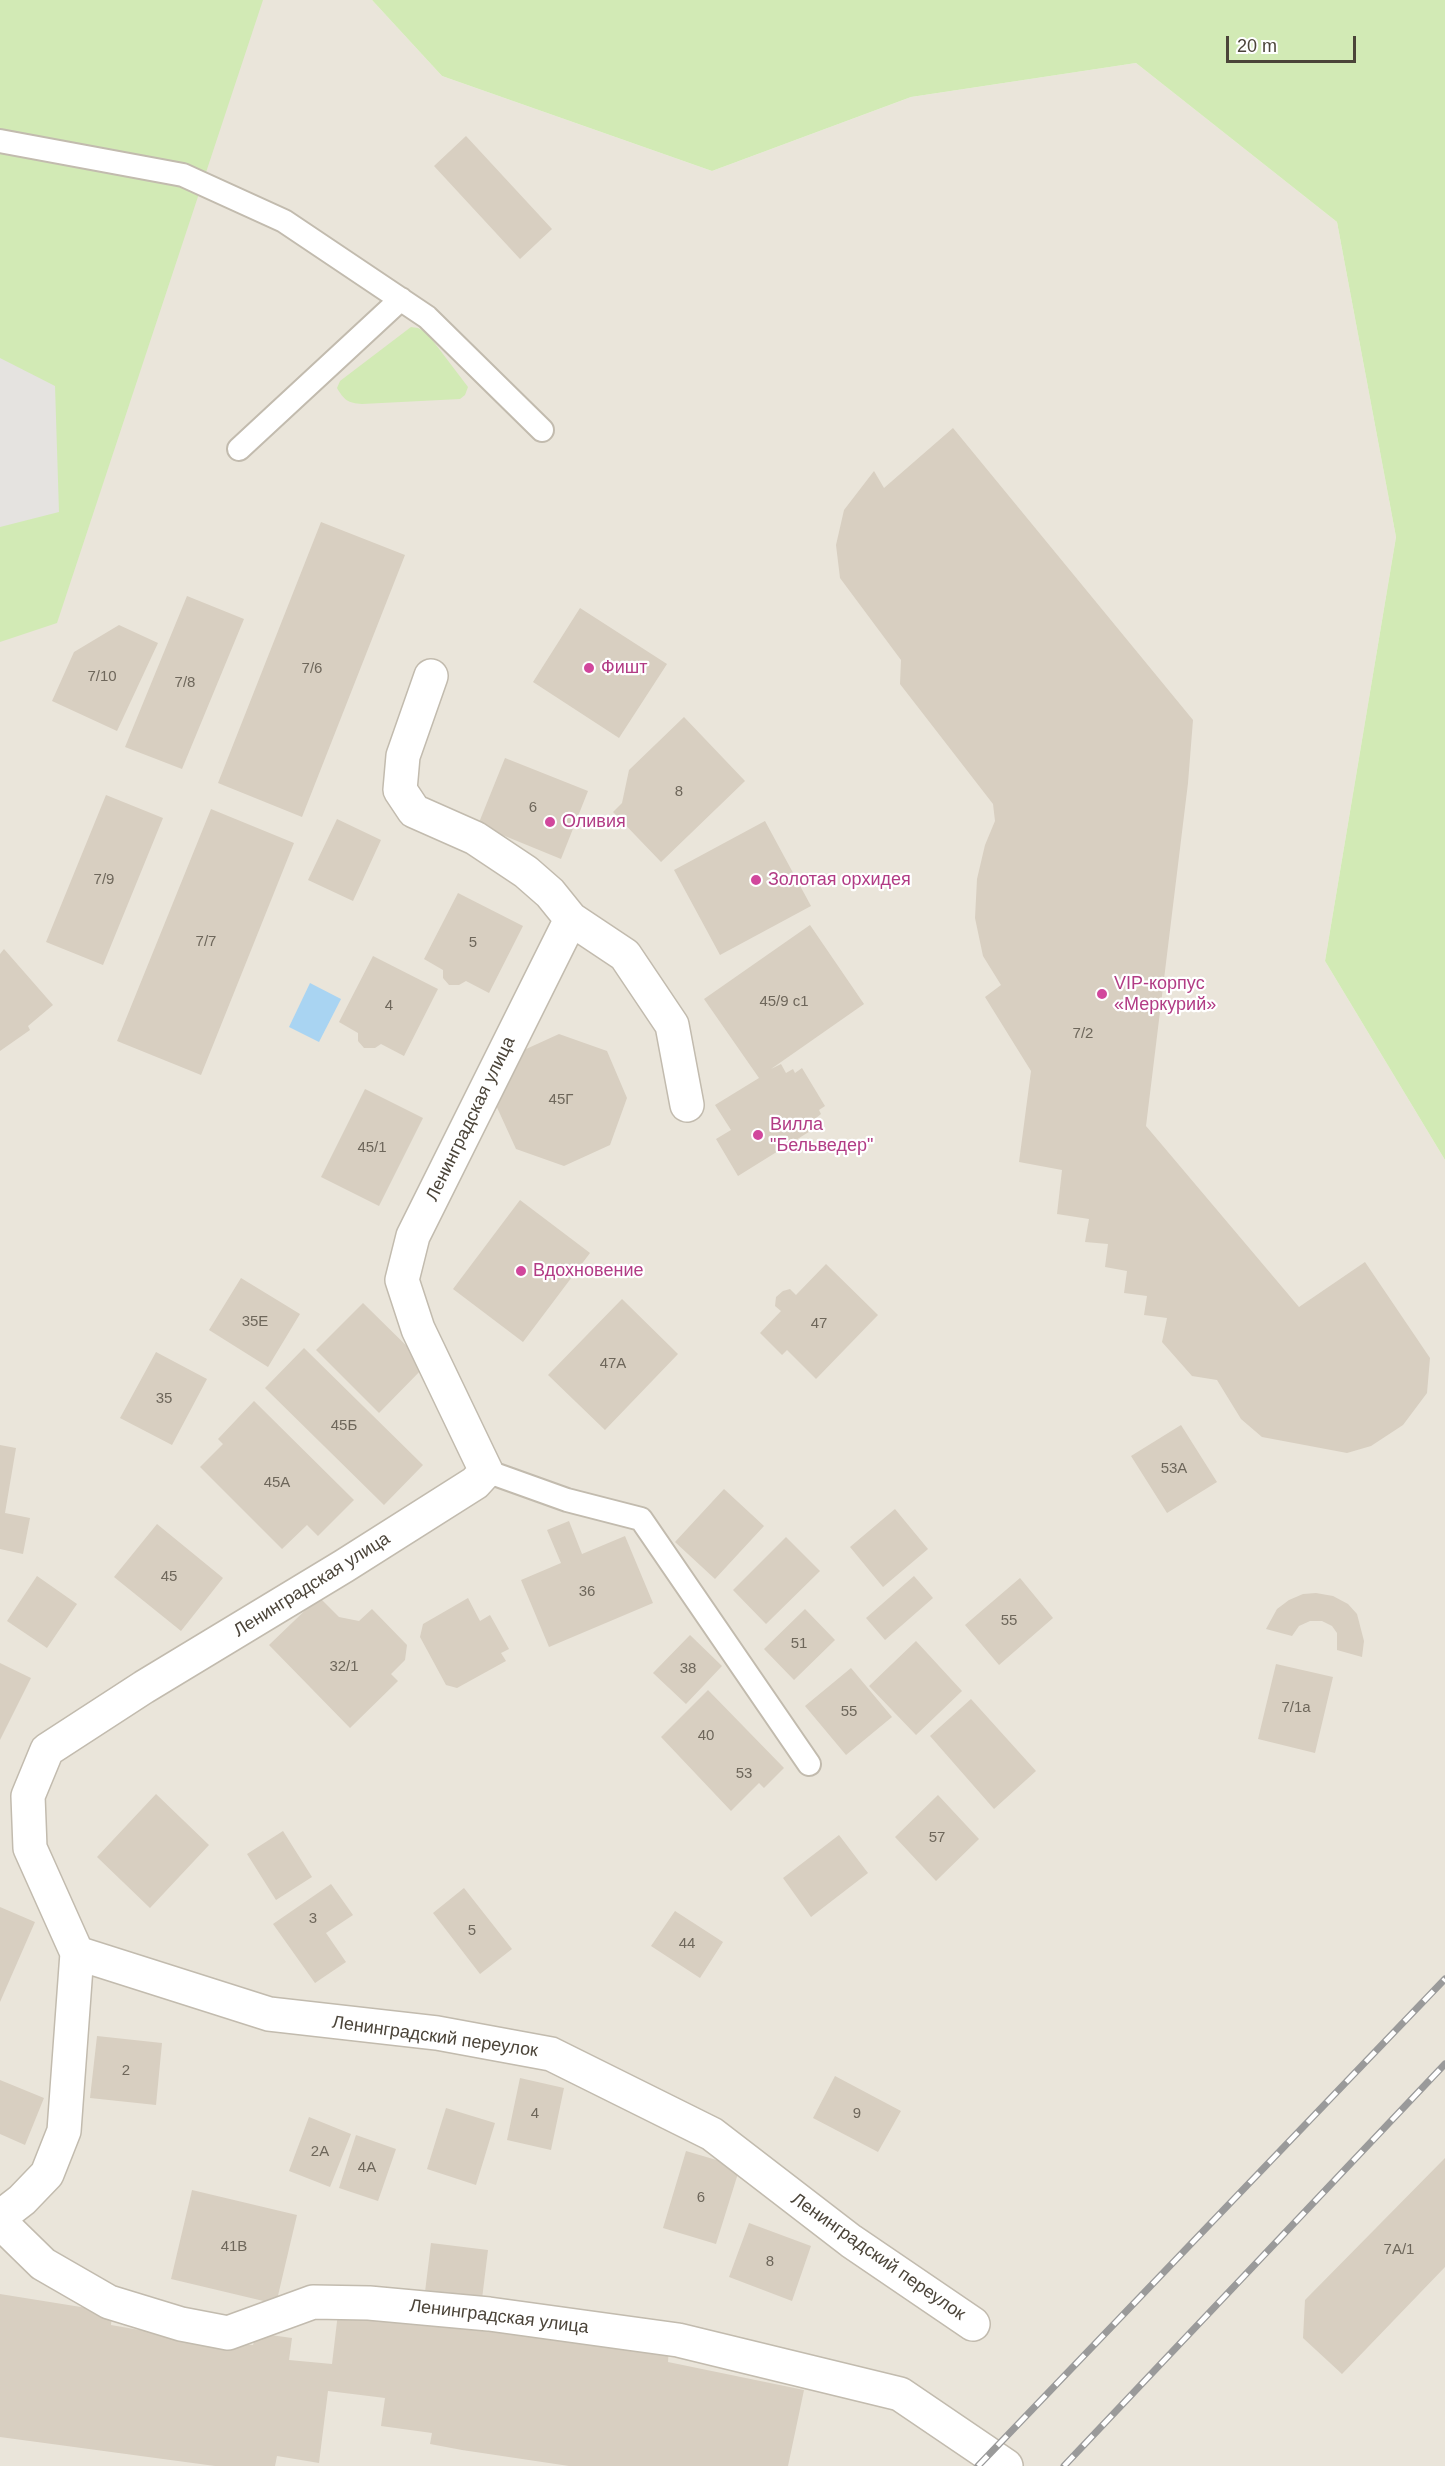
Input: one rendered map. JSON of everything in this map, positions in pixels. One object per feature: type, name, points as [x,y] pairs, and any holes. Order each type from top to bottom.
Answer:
[{"type":"street","points":[[431,676],[402,756],[400,790],[414,811],[475,838],[526,872],[550,893],[571,919],[625,955],[672,1025],[687,1106]]},
{"type":"street","name":"Ленинградская улица","points":[[0,2217],[22,2200],[47,2174],[64,2131],[77,1953],[30,1848],[28,1796],[47,1750],[144,1687],[344,1566],[475,1483],[486,1471],[418,1329],[402,1280],[413,1236],[571,919]]},
{"type":"street","name":"Ленинградский переулок","points":[[77,1953],[268,2014],[437,2033],[551,2054],[712,2134],[851,2241],[973,2324]]},
{"type":"street","name":"Ленинградская улица","points":[[0,2222],[43,2264],[100,2297],[109,2302],[181,2324],[228,2333],[313,2302],[369,2303],[489,2314],[678,2340],[900,2394],[1006,2466]]},
{"type":"lane","points":[[0,141],[183,175],[284,221],[427,317],[542,430]]},
{"type":"lane","points":[[239,449],[401,299]]},
{"type":"lane","points":[[486,1471],[567,1500],[641,1519],[809,1764]]},
{"type":"shaded area","points":[[0,0],[372,0],[442,76],[712,171],[911,97],[1136,63],[1337,222],[1396,537],[1325,961],[1445,1160],[1445,2466],[0,2466]]},
{"type":"shaded area","points":[[0,358],[55,386],[59,512],[0,527]]},
{"type":"green space","points":[[0,0],[263,0],[57,623],[0,642]]},
{"type":"green space","points":[[372,0],[1445,0],[1445,1160],[1325,961],[1396,537],[1337,222],[1136,63],[911,97],[712,171],[442,76]]},
{"type":"green space","points":[[411,327],[427,333],[468,387],[465,395],[460,399],[362,404],[350,402],[344,398],[337,388],[340,381]]},
{"type":"water","points":[[310,983],[341,999],[319,1042],[289,1027]]},
{"type":"building","points":[[466,136],[552,229],[520,259],[434,166]]},
{"type":"building","points":[[953,428],[1193,720],[1188,783],[1146,1126],[1299,1307],[1365,1262],[1430,1358],[1427,1393],[1403,1425],[1371,1446],[1347,1453],[1262,1437],[1241,1419],[1217,1380],[1192,1376],[1162,1342],[1167,1318],[1144,1315],[1147,1296],[1124,1293],[1127,1271],[1105,1267],[1108,1244],[1085,1242],[1089,1219],[1057,1214],[1062,1170],[1019,1162],[1031,1071],[985,997],[1001,985],[983,956],[975,918],[977,879],[985,845],[995,821],[993,804],[900,684],[901,660],[840,578],[836,545],[844,510],[874,471],[884,488]]},
{"type":"building","points":[[321,522],[405,555],[302,817],[218,783]]},
{"type":"building","points":[[187,596],[244,619],[182,769],[125,747]]},
{"type":"building","points":[[580,608],[667,664],[619,738],[533,682]]},
{"type":"building","points":[[119,625],[158,643],[117,731],[52,701],[74,652]]},
{"type":"building","points":[[684,717],[745,781],[661,862],[613,812],[622,803],[629,770]]},
{"type":"building","points":[[505,758],[588,791],[561,859],[478,825]]},
{"type":"building","points":[[106,795],[163,818],[103,965],[46,942]]},
{"type":"building","points":[[211,809],[294,843],[201,1075],[117,1041]]},
{"type":"building","points":[[337,819],[381,840],[353,901],[308,880]]},
{"type":"building","points":[[765,821],[811,906],[720,955],[674,870]]},
{"type":"building","points":[[458,893],[523,926],[489,993],[466,981],[459,985],[449,985],[443,978],[443,970],[424,959]]},
{"type":"building","points":[[810,925],[864,1004],[771,1069],[781,1064],[786,1073],[793,1069],[795,1073],[802,1068],[825,1106],[819,1110],[821,1114],[816,1118],[820,1125],[738,1176],[716,1139],[731,1130],[715,1105],[759,1078],[704,999]]},
{"type":"building","points":[[4,949],[53,1005],[28,1026],[30,1030],[0,1051],[0,954]]},
{"type":"building","points":[[373,956],[438,989],[404,1056],[381,1044],[375,1048],[364,1048],[358,1041],[358,1033],[339,1022]]},
{"type":"building","points":[[559,1034],[607,1051],[627,1098],[610,1145],[564,1166],[516,1149],[495,1103],[513,1055]]},
{"type":"building","points":[[365,1089],[423,1118],[379,1206],[321,1177]]},
{"type":"building","name":"Вдохновение","points":[[520,1200],[590,1253],[523,1342],[453,1289]]},
{"type":"building","points":[[826,1264],[878,1315],[816,1379],[787,1350],[782,1355],[760,1333],[781,1311],[775,1306],[776,1297],[790,1289],[796,1295]]},
{"type":"building","points":[[241,1278],[300,1314],[268,1367],[209,1330]]},
{"type":"building","points":[[622,1299],[678,1354],[605,1430],[548,1375]]},
{"type":"building","points":[[363,1303],[426,1365],[379,1413],[316,1350]]},
{"type":"building","points":[[304,1348],[423,1465],[384,1505],[265,1388]]},
{"type":"building","points":[[156,1352],[207,1379],[172,1445],[120,1418]]},
{"type":"building","points":[[254,1401],[354,1500],[318,1536],[307,1525],[282,1549],[200,1467],[223,1444],[218,1439]]},
{"type":"building","points":[[1181,1425],[1217,1482],[1167,1513],[1131,1456]]},
{"type":"building","points":[[0,1445],[16,1448],[5,1513],[30,1518],[23,1554],[0,1549]]},
{"type":"building","points":[[724,1489],[764,1526],[715,1579],[675,1542]]},
{"type":"building","points":[[895,1509],[928,1549],[883,1587],[850,1547]]},
{"type":"building","points":[[569,1521],[582,1554],[625,1536],[653,1603],[549,1647],[521,1580],[561,1563],[547,1530]]},
{"type":"building","points":[[157,1524],[223,1578],[181,1631],[114,1577]]},
{"type":"building","points":[[786,1537],[820,1571],[766,1624],[733,1590]]},
{"type":"building","points":[[37,1576],[77,1604],[47,1648],[7,1621]]},
{"type":"building","points":[[914,1576],[933,1598],[885,1640],[866,1618]]},
{"type":"building","points":[[1020,1578],[1053,1618],[999,1665],[965,1625]]},
{"type":"building","points":[[1316,1593],[1333,1596],[1348,1604],[1357,1614],[1364,1641],[1362,1657],[1337,1650],[1337,1633],[1332,1626],[1322,1621],[1310,1621],[1299,1626],[1292,1636],[1266,1629],[1277,1609],[1289,1600],[1303,1594]]},
{"type":"building","points":[[319,1597],[339,1617],[359,1621],[372,1609],[407,1645],[405,1660],[391,1674],[398,1681],[350,1728],[269,1645]]},
{"type":"building","points":[[468,1598],[480,1621],[490,1615],[509,1649],[501,1653],[506,1661],[457,1688],[446,1685],[420,1637],[423,1624]]},
{"type":"building","points":[[805,1609],[835,1640],[794,1680],[764,1649]]},
{"type":"building","points":[[690,1635],[722,1666],[686,1704],[653,1673]]},
{"type":"building","points":[[916,1641],[962,1691],[916,1735],[869,1686]]},
{"type":"building","points":[[0,1663],[31,1678],[0,1740]]},
{"type":"building","points":[[1276,1664],[1333,1677],[1315,1753],[1258,1739]]},
{"type":"building","points":[[851,1668],[892,1717],[846,1755],[805,1706]]},
{"type":"building","points":[[708,1690],[784,1768],[764,1788],[759,1783],[731,1811],[661,1737]]},
{"type":"building","points":[[971,1699],[1036,1771],[994,1809],[930,1736]]},
{"type":"building","points":[[156,1794],[209,1845],[150,1908],[97,1857]]},
{"type":"building","points":[[938,1795],[979,1839],[936,1881],[895,1837]]},
{"type":"building","points":[[283,1831],[312,1877],[276,1900],[247,1854]]},
{"type":"building","points":[[839,1835],[868,1873],[811,1917],[783,1878]]},
{"type":"building","points":[[331,1884],[353,1915],[326,1933],[346,1962],[315,1983],[273,1924]]},
{"type":"building","points":[[464,1888],[512,1949],[480,1974],[433,1913]]},
{"type":"building","points":[[0,1907],[35,1922],[0,2002]]},
{"type":"building","points":[[675,1911],[723,1942],[700,1978],[651,1946]]},
{"type":"building","points":[[97,2036],[162,2043],[156,2105],[90,2098]]},
{"type":"building","points":[[835,2076],[901,2111],[878,2152],[813,2118]]},
{"type":"building","points":[[520,2078],[564,2088],[551,2150],[507,2140]]},
{"type":"building","points":[[0,2080],[44,2098],[25,2145],[0,2134]]},
{"type":"building","points":[[446,2108],[495,2123],[476,2185],[427,2169]]},
{"type":"building","points":[[309,2117],[351,2134],[330,2187],[289,2171]]},
{"type":"building","points":[[356,2135],[396,2149],[378,2201],[339,2188]]},
{"type":"building","points":[[686,2151],[740,2167],[716,2244],[663,2228]]},
{"type":"building","points":[[1445,2158],[1445,2267],[1342,2374],[1303,2338],[1305,2300]]},
{"type":"building","points":[[192,2190],[297,2215],[276,2304],[171,2279]]},
{"type":"building","points":[[749,2223],[811,2246],[792,2301],[729,2277]]},
{"type":"building","points":[[431,2243],[488,2250],[481,2307],[424,2300]]},
{"type":"building","points":[[0,2294],[112,2312],[111,2325],[180,2337],[253,2345],[256,2333],[292,2338],[289,2360],[332,2364],[338,2313],[669,2347],[668,2362],[804,2390],[788,2466],[569,2466],[462,2450],[430,2444],[432,2433],[381,2426],[385,2398],[328,2391],[319,2463],[277,2456],[275,2466],[215,2466],[0,2437]]},
{"type":"railway","points":[[978,2466],[1445,1979]]},
{"type":"railway","points":[[1064,2466],[1445,2064]]},
{"type":"place","name":"Фишт","points":[[589,668]]},
{"type":"place","name":"Оливия","points":[[550,822]]},
{"type":"place","name":"Золотая орхидея","points":[[756,880]]},
{"type":"place","name":"VIP-корпус «Меркурий»","points":[[1102,994]]},
{"type":"place","name":"Вилла \"Бельведер\"","points":[[758,1135]]},
{"type":"place","name":"Вдохновение","points":[[521,1271]]}]
